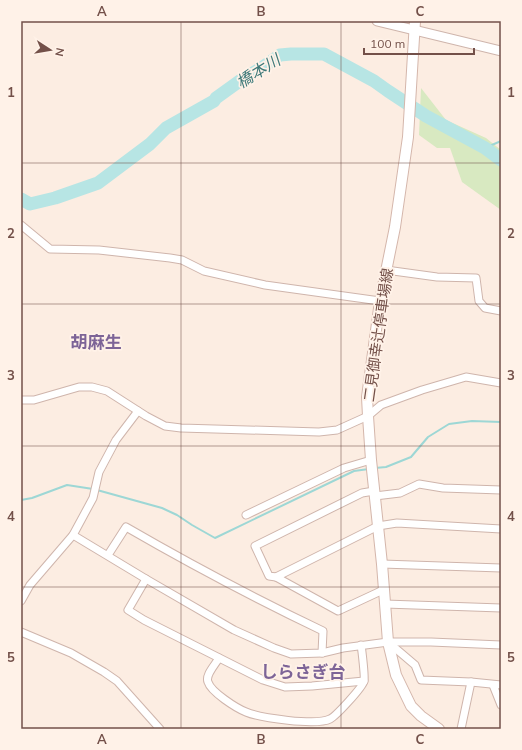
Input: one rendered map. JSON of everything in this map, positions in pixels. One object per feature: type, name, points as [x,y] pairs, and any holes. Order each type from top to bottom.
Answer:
[{"type":"main road","name":"二見御幸辻停車場線","points":[[415,25],[408,137],[397,213],[380,301],[367,397],[372,473],[382,564],[388,642],[396,675],[411,706],[421,716],[439,729]]},
{"type":"street","points":[[377,21],[415,25],[501,50]]},
{"type":"street","points":[[21,225],[50,249],[99,250],[170,258],[182,260],[204,271],[265,285],[380,301]]},
{"type":"street","points":[[386,270],[437,277],[476,278],[479,301],[484,308],[501,311]]},
{"type":"street","points":[[21,400],[34,400],[78,387],[92,387],[107,391],[146,416],[165,426],[181,428],[302,431],[337,430],[368,416],[381,405],[422,390],[466,377],[501,383]]},
{"type":"street","points":[[21,601],[30,585],[73,535],[93,498],[99,472],[116,440],[138,410]]},
{"type":"street","points":[[246,515],[344,468],[371,461]]},
{"type":"street","points":[[383,590],[338,611],[276,577],[269,576],[255,546],[362,493],[400,493],[419,484],[443,488],[501,490]]},
{"type":"street","points":[[276,577],[378,526],[397,523],[501,529]]},
{"type":"street","points":[[108,555],[126,527],[165,550],[257,599],[323,631],[322,653]]},
{"type":"street","points":[[73,535],[234,630],[291,654],[322,653],[343,648],[388,642],[501,645]]},
{"type":"street","points":[[382,564],[501,568]]},
{"type":"street","points":[[146,579],[128,610],[144,620],[263,680],[285,687],[364,681]]},
{"type":"street","points":[[385,604],[501,608]]},
{"type":"street","points":[[21,632],[71,654],[110,676],[117,681],[160,729]]},
{"type":"street","points":[[388,642],[414,665],[421,680],[471,682],[497,685],[501,705]]},
{"type":"street","points":[[219,658],[208,675],[208,682],[216,694],[245,712],[271,719],[317,722],[330,719],[353,697],[364,681],[362,645]]},
{"type":"street","points":[[462,729],[471,682]]},
{"type":"green space","points":[[421,88],[446,120],[486,138],[501,150],[501,210],[462,182],[450,148],[437,148],[419,135]]},
{"type":"waterway","name":"橋本川","points":[[21,199],[30,204],[55,198],[98,183],[150,144],[166,128],[214,101],[241,80],[280,55],[291,54],[324,54],[374,81],[426,116],[485,148],[501,160]]},
{"type":"waterway","points":[[485,148],[501,141]]},
{"type":"waterway","points":[[375,468],[386,467],[411,457],[428,437],[449,424],[472,421],[501,422]]},
{"type":"waterway","points":[[97,490],[162,508],[177,515],[215,538],[354,471],[369,469]]},
{"type":"waterway","points":[[21,500],[32,498],[67,485],[93,489]]},
{"type":"district","name":"胡麻生","points":[[96,341]]},
{"type":"district","name":"しらさぎ台","points":[[303,671]]}]
